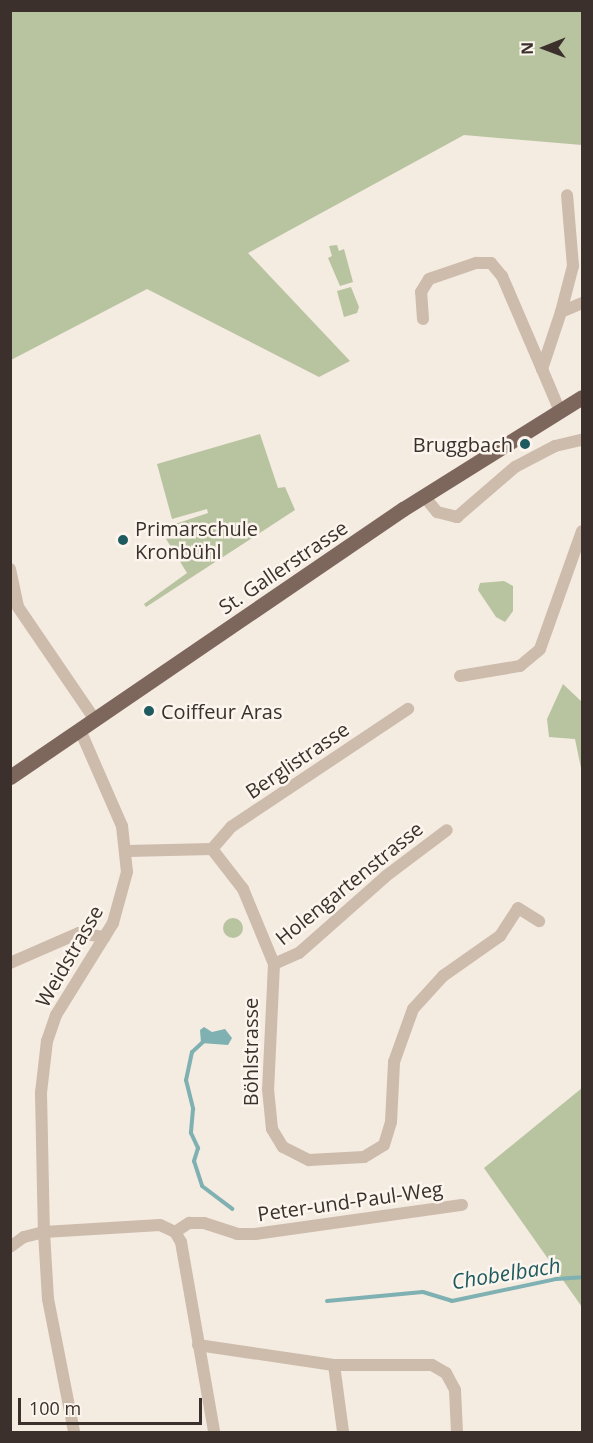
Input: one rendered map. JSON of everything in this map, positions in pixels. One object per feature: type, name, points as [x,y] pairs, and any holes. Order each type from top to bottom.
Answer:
[{"type":"main road","name":"St. Gallerstrasse","points":[[10,777],[424,496],[582,397]]},
{"type":"street","points":[[542,369],[573,266],[567,195]]},
{"type":"street","points":[[423,319],[421,292],[429,279],[476,262],[491,263],[502,276],[559,410]]},
{"type":"street","points":[[561,312],[582,303]]},
{"type":"street","points":[[424,496],[442,515],[464,514],[515,466],[555,446],[582,440]]},
{"type":"street","points":[[460,676],[520,666],[540,650],[582,531]]},
{"type":"street","points":[[10,569],[14,610],[95,720]]},
{"type":"street","name":"Berglistrasse","points":[[212,849],[231,827],[408,709]]},
{"type":"street","name":"Weidstrasse","points":[[74,1432],[48,1299],[41,1093],[47,1041],[56,1015],[105,937],[124,891],[127,851],[107,783],[80,730]]},
{"type":"street","name":"Holengartenstrasse","points":[[274,964],[299,953],[386,876],[447,830]]},
{"type":"street","points":[[127,851],[212,849]]},
{"type":"street","name":"Böhlstrasse","points":[[212,849],[254,909],[274,964],[268,1089],[272,1129],[283,1147],[297,1157],[364,1157],[384,1145],[388,1137],[394,1062],[413,1009],[443,976],[500,936],[518,908],[539,921]]},
{"type":"street","points":[[10,963],[80,933],[105,937]]},
{"type":"street","name":"Peter-und-Paul-Weg","points":[[175,1232],[189,1223],[204,1223],[237,1234],[255,1234],[462,1205]]},
{"type":"street","points":[[10,1246],[24,1237],[44,1232],[160,1225],[175,1232],[181,1242],[214,1432]]},
{"type":"street","points":[[198,1345],[334,1365],[410,1363],[440,1368],[456,1395],[457,1432]]},
{"type":"street","points":[[334,1365],[343,1432]]},
{"type":"green space","points":[[11,10],[582,11],[582,145],[464,135],[248,253],[350,361],[319,377],[147,289],[11,360]]},
{"type":"green space","points":[[337,245],[339,251],[344,249],[353,282],[340,286],[328,258],[332,256],[329,246]]},
{"type":"green space","points":[[351,287],[359,307],[357,313],[344,317],[337,291]]},
{"type":"green space","points":[[260,434],[278,488],[285,487],[295,510],[146,607],[144,604],[187,573],[163,534],[166,527],[208,513],[207,509],[172,519],[157,464]]},
{"type":"green space","points":[[504,581],[513,586],[513,611],[505,622],[496,617],[478,590],[480,583]]},
{"type":"green space","points":[[563,684],[582,702],[582,773],[575,739],[549,737],[547,719]]},
{"type":"green space","points":[[233,918],[240,921],[243,928],[240,935],[233,938],[226,935],[223,928],[226,921]]},
{"type":"green space","points":[[582,1088],[582,1307],[484,1168]]},
{"type":"water","points":[[204,1027],[212,1032],[225,1029],[232,1038],[228,1045],[201,1043],[200,1030]]},
{"type":"waterway","name":"Chobelbach","points":[[204,1041],[192,1052],[186,1080],[193,1109],[191,1133],[198,1148],[194,1161],[202,1186],[232,1209]]},
{"type":"waterway","name":"Chobelbach","points":[[327,1301],[423,1292],[452,1301],[556,1279],[582,1277]]},
{"type":"place","name":"Bruggbach","points":[[525,444]]},
{"type":"place","name":"Primarschule Kronbühl","points":[[123,540]]},
{"type":"place","name":"Coiffeur Aras","points":[[149,711]]}]
